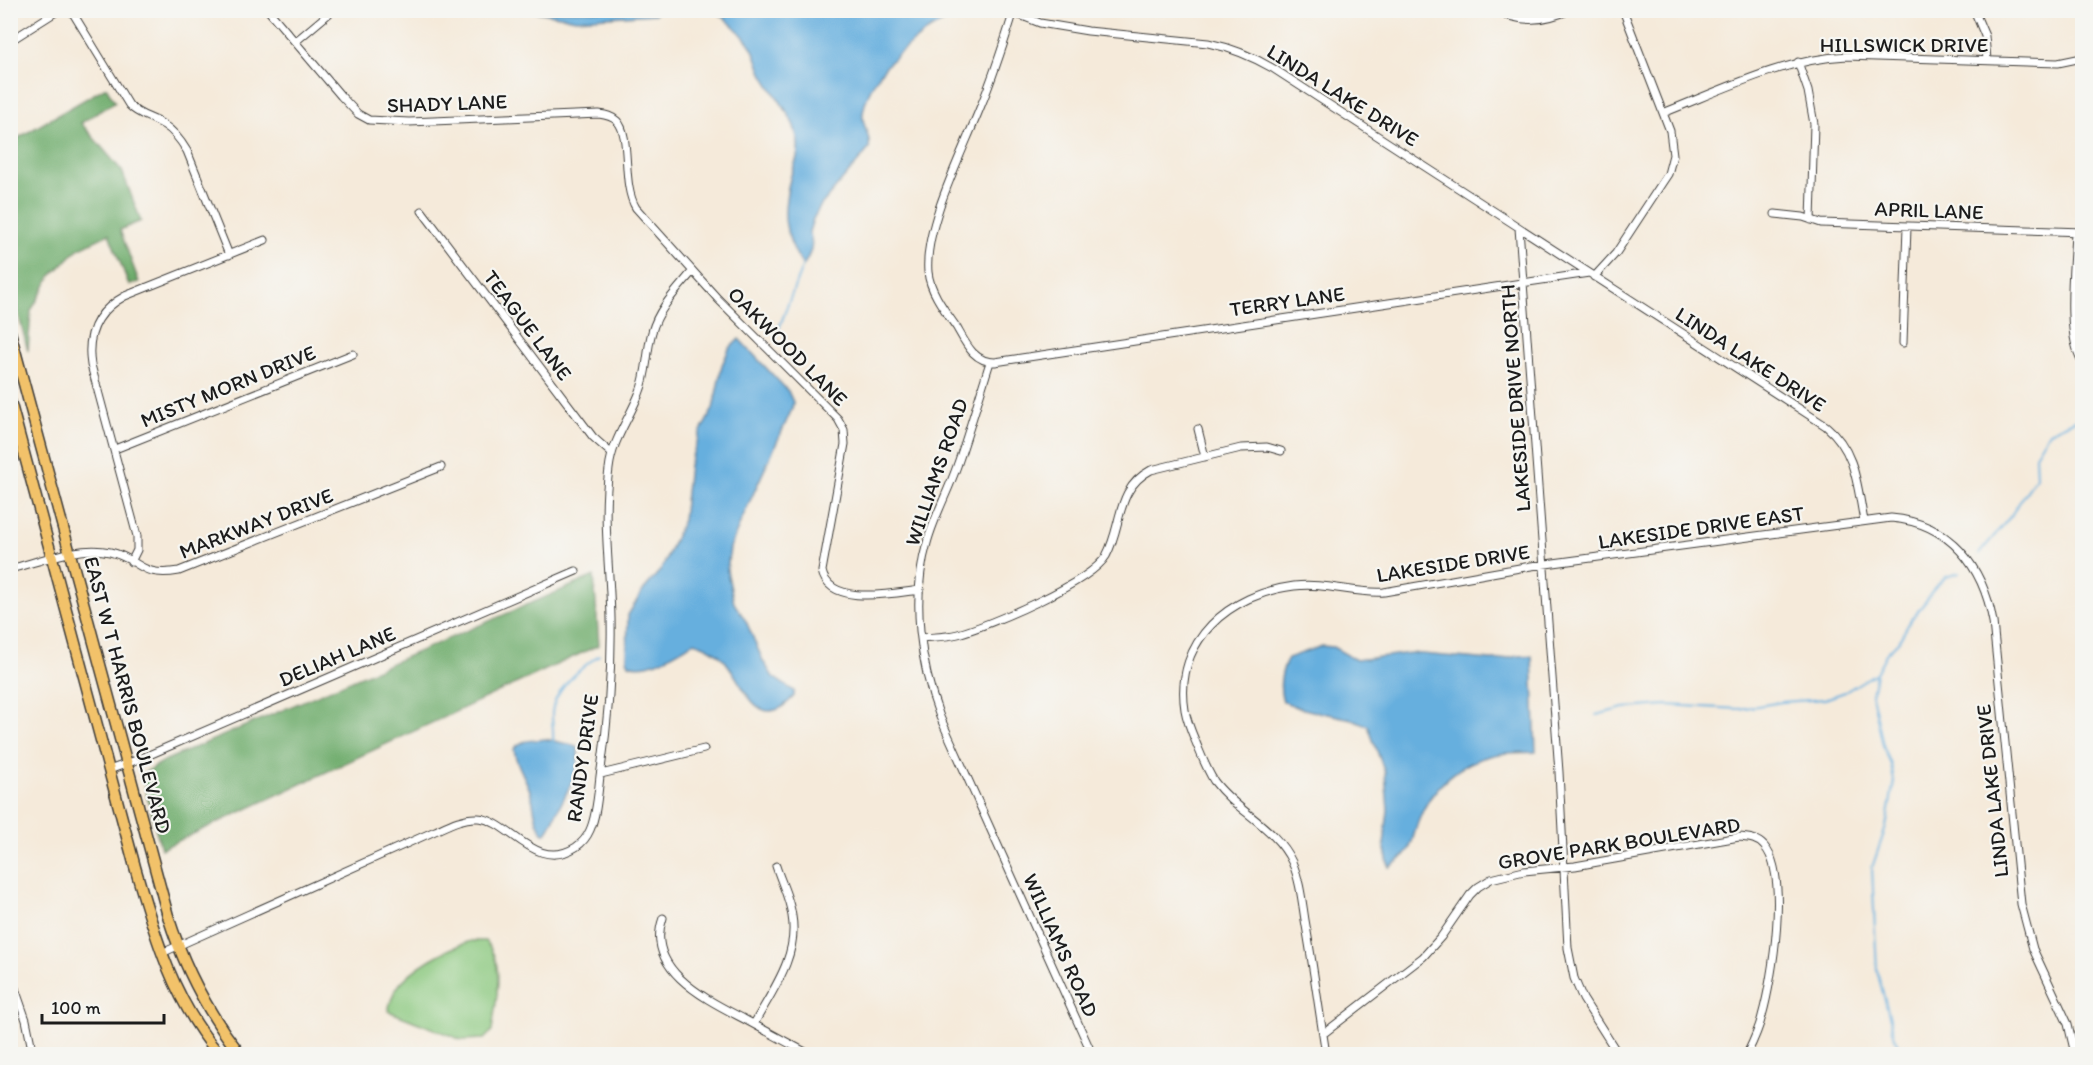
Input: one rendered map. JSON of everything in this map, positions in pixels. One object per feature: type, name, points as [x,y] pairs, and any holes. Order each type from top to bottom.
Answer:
[{"type":"main road","name":"EAST W T HARRIS BOULEVARD","points":[[10,332],[177,946],[205,1004],[240,1054]]},
{"type":"main road","name":"EAST W T HARRIS BOULEVARD","points":[[10,401],[135,867],[162,953],[190,1015],[219,1054]]},
{"type":"street","points":[[10,41],[59,10]]},
{"type":"street","points":[[71,10],[129,105],[142,116],[164,125],[188,151],[229,255]]},
{"type":"street","points":[[268,10],[295,42],[333,10]]},
{"type":"street","points":[[1495,10],[1515,19],[1528,20],[1547,18],[1570,10]]},
{"type":"street","points":[[1592,275],[1616,253],[1668,174],[1671,162],[1673,143],[1623,10]]},
{"type":"street","points":[[1974,10],[1985,36],[1987,60]]},
{"type":"street","points":[[990,362],[980,359],[968,347],[933,288],[929,278],[928,264],[938,212],[992,80],[1010,12]]},
{"type":"street","name":"LINDA LAKE DRIVE","points":[[1010,12],[1040,23],[1088,31],[1208,43],[1237,50],[1275,69],[1836,434],[1852,461],[1864,521],[1883,518],[1905,519],[1919,523],[1937,532],[1962,553],[1974,569],[1987,597],[1993,622],[2021,904],[2033,949],[2068,1024],[2075,1054]]},
{"type":"street","name":"SHADY LANE","points":[[295,42],[358,114],[369,120],[409,122],[600,114],[608,115],[617,121],[624,135]]},
{"type":"street","name":"HILLSWICK DRIVE","points":[[1663,113],[1798,62],[1824,57],[2058,63],[2082,58]]},
{"type":"street","points":[[1798,62],[1808,91],[1814,124],[1811,220]]},
{"type":"street","name":"OAKWOOD LANE","points":[[624,135],[627,183],[633,203],[692,272],[842,425],[845,444],[822,571],[827,583],[835,590],[846,594],[920,590]]},
{"type":"street","name":"TEAGUE LANE","points":[[422,211],[593,437],[612,454]]},
{"type":"street","name":"APRIL LANE","points":[[1775,213],[1803,217],[1821,223],[2079,232]]},
{"type":"street","points":[[1903,343],[1907,227]]},
{"type":"street","name":"LAKESIDE DRIVE NORTH","points":[[1519,228],[1543,565]]},
{"type":"street","points":[[2079,232],[2072,329],[2082,361]]},
{"type":"street","points":[[131,562],[137,550],[137,536],[91,365],[90,341],[95,324],[110,305],[125,296],[265,240]]},
{"type":"street","name":"RANDY DRIVE","points":[[162,953],[444,827],[467,819],[477,818],[490,821],[518,841],[540,851],[560,853],[578,846],[590,831],[601,774],[608,706],[611,619],[606,506],[612,454],[645,379],[651,336],[657,318],[692,272]]},
{"type":"street","name":"TERRY LANE","points":[[990,362],[1523,283],[1592,275]]},
{"type":"street","name":"MISTY MORN DRIVE","points":[[115,449],[353,354]]},
{"type":"street","name":"WILLIAMS ROAD","points":[[990,362],[960,456],[923,557],[920,590],[922,638],[928,683],[940,717],[1092,1054]]},
{"type":"street","points":[[1198,429],[1205,457]]},
{"type":"street","points":[[922,638],[951,636],[976,628],[1036,602],[1089,574],[1106,556],[1126,494],[1138,478],[1151,470],[1255,447],[1267,447],[1281,451]]},
{"type":"street","name":"MARKWAY DRIVE","points":[[10,569],[70,554],[102,550],[113,552],[147,571],[167,573],[186,569],[441,467]]},
{"type":"street","name":"LAKESIDE DRIVE EAST","points":[[1543,565],[1864,521]]},
{"type":"street","name":"LAKESIDE DRIVE","points":[[1326,1054],[1298,879],[1292,861],[1273,835],[1221,790],[1205,764],[1189,726],[1184,698],[1184,688],[1193,653],[1204,632],[1222,613],[1240,602],[1274,590],[1315,585],[1371,593],[1384,592],[1543,565],[1568,948],[1574,978],[1588,1008],[1618,1054]]},
{"type":"street","name":"DELIAH LANE","points":[[109,770],[576,571]]},
{"type":"street","points":[[601,774],[704,749]]},
{"type":"street","name":"GROVE PARK BOULEVARD","points":[[1323,1034],[1423,957],[1441,937],[1470,895],[1483,883],[1505,874],[1564,867],[1738,837],[1749,838],[1763,845],[1768,851],[1775,870],[1778,905],[1767,995],[1748,1054]]},
{"type":"street","points":[[754,1024],[788,960],[794,940],[792,913],[776,866]]},
{"type":"street","points":[[663,918],[659,939],[674,971],[689,987],[809,1054]]},
{"type":"street","points":[[10,974],[26,1020],[33,1054]]},
{"type":"green space","points":[[106,87],[115,102],[81,123],[122,171],[141,221],[120,230],[139,282],[129,285],[109,234],[78,249],[51,276],[31,311],[28,351],[11,286],[11,142]]},
{"type":"green space","points":[[594,576],[599,645],[161,849],[146,792],[144,773],[166,760]]},
{"type":"green space","points":[[471,941],[485,941],[492,950],[498,972],[492,1031],[484,1039],[462,1040],[388,1011],[396,989],[411,973],[440,954]]},
{"type":"water","points":[[657,10],[655,14],[576,19],[531,11]]},
{"type":"water","points":[[716,11],[967,11],[971,13],[944,22],[924,34],[896,56],[875,82],[863,113],[870,144],[869,149],[821,205],[813,219],[809,232],[812,241],[811,250],[803,266],[791,243],[785,222],[788,188],[798,152],[793,125],[763,75],[751,46],[737,29]]},
{"type":"water","points":[[739,339],[788,391],[793,402],[792,409],[730,548],[727,571],[734,603],[746,621],[763,661],[773,677],[794,691],[794,696],[782,707],[772,711],[763,710],[755,704],[721,657],[713,650],[694,642],[653,663],[636,666],[629,664],[627,659],[628,615],[642,592],[662,568],[683,520],[689,465],[700,433],[713,409],[722,365],[729,349]]},
{"type":"water","points":[[1322,646],[1333,647],[1356,660],[1411,653],[1491,660],[1532,656],[1536,752],[1504,753],[1481,758],[1447,778],[1423,810],[1407,853],[1389,867],[1384,845],[1388,810],[1385,773],[1368,726],[1348,718],[1305,709],[1283,701],[1281,679],[1288,658]]},
{"type":"water","points":[[545,739],[578,748],[578,757],[572,780],[545,834],[537,820],[531,794],[514,749],[525,742]]},
{"type":"waterway","points":[[778,331],[803,264]]},
{"type":"waterway","points":[[1979,554],[2010,517],[2036,477],[2035,455],[2049,432],[2082,417]]},
{"type":"waterway","points":[[1904,1054],[1896,1041],[1877,971],[1872,868],[1886,827],[1894,781],[1872,695],[1876,673],[1886,654],[1899,641],[1912,618],[1934,588],[1946,577],[1959,573]]},
{"type":"waterway","points":[[553,743],[552,714],[557,696],[576,673],[599,655]]},
{"type":"waterway","points":[[1596,715],[1624,708],[1667,705],[1739,709],[1782,702],[1825,699],[1845,692],[1876,673]]}]
